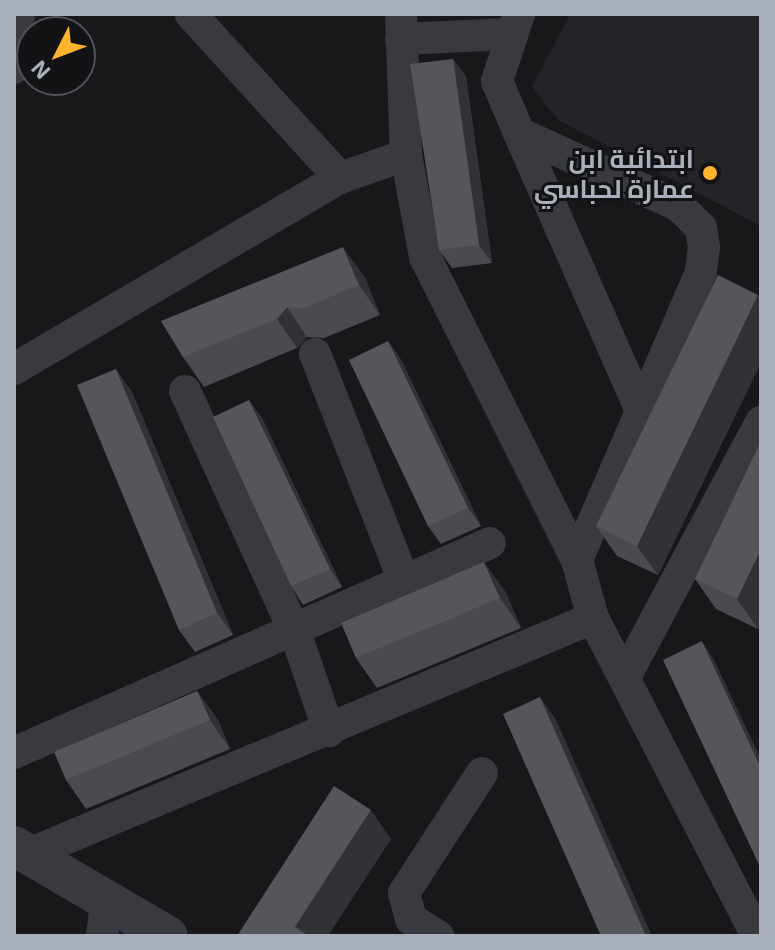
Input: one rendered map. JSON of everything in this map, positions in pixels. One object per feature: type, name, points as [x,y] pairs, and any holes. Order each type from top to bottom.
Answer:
[{"type":"street","points":[[14,67],[19,14]]},
{"type":"street","points":[[191,14],[340,178]]},
{"type":"street","points":[[642,413],[497,81],[513,24],[401,27],[406,155],[425,257],[577,560],[593,618],[626,675],[757,936]]},
{"type":"street","points":[[519,133],[679,206],[701,228],[701,272],[577,560]]},
{"type":"street","points":[[14,369],[340,178],[406,155]]},
{"type":"street","points":[[315,354],[403,578]]},
{"type":"street","points":[[185,391],[295,632],[329,731]]},
{"type":"street","points":[[626,675],[761,422]]},
{"type":"street","points":[[14,753],[295,632],[403,578],[490,543]]},
{"type":"street","points":[[22,850],[329,731],[593,618]]},
{"type":"street","points":[[438,936],[411,919],[404,893],[482,773]]},
{"type":"street","points":[[22,850],[107,896],[168,936]]},
{"type":"street","points":[[102,936],[107,896]]},
{"type":"shaded area","name":"ابتدائية ابن عمارة لحباسي","points":[[570,14],[761,14],[761,226],[558,120],[532,87]]},
{"type":"building","points":[[453,59],[479,245],[439,250],[410,64]]},
{"type":"building","points":[[343,247],[359,285],[303,308],[287,307],[277,319],[183,357],[161,321]]},
{"type":"building","points":[[718,275],[758,295],[637,546],[596,526]]},
{"type":"building","points":[[388,341],[468,508],[428,526],[349,360]]},
{"type":"building","points":[[116,369],[217,613],[179,630],[77,385]]},
{"type":"building","points":[[249,400],[330,569],[291,586],[213,417]]},
{"type":"building","points":[[761,441],[761,549],[737,599],[695,579]]},
{"type":"building","points":[[484,562],[500,598],[356,658],[341,623]]},
{"type":"building","points":[[702,641],[761,768],[761,869],[663,660]]},
{"type":"building","points":[[197,691],[210,720],[66,780],[54,752]]},
{"type":"building","points":[[540,697],[646,936],[601,936],[503,714]]},
{"type":"building","points":[[334,786],[371,810],[295,927],[309,936],[237,936]]},
{"type":"place","name":"ابتدائية ابن عمارة لحباسي","points":[[710,173]]}]
